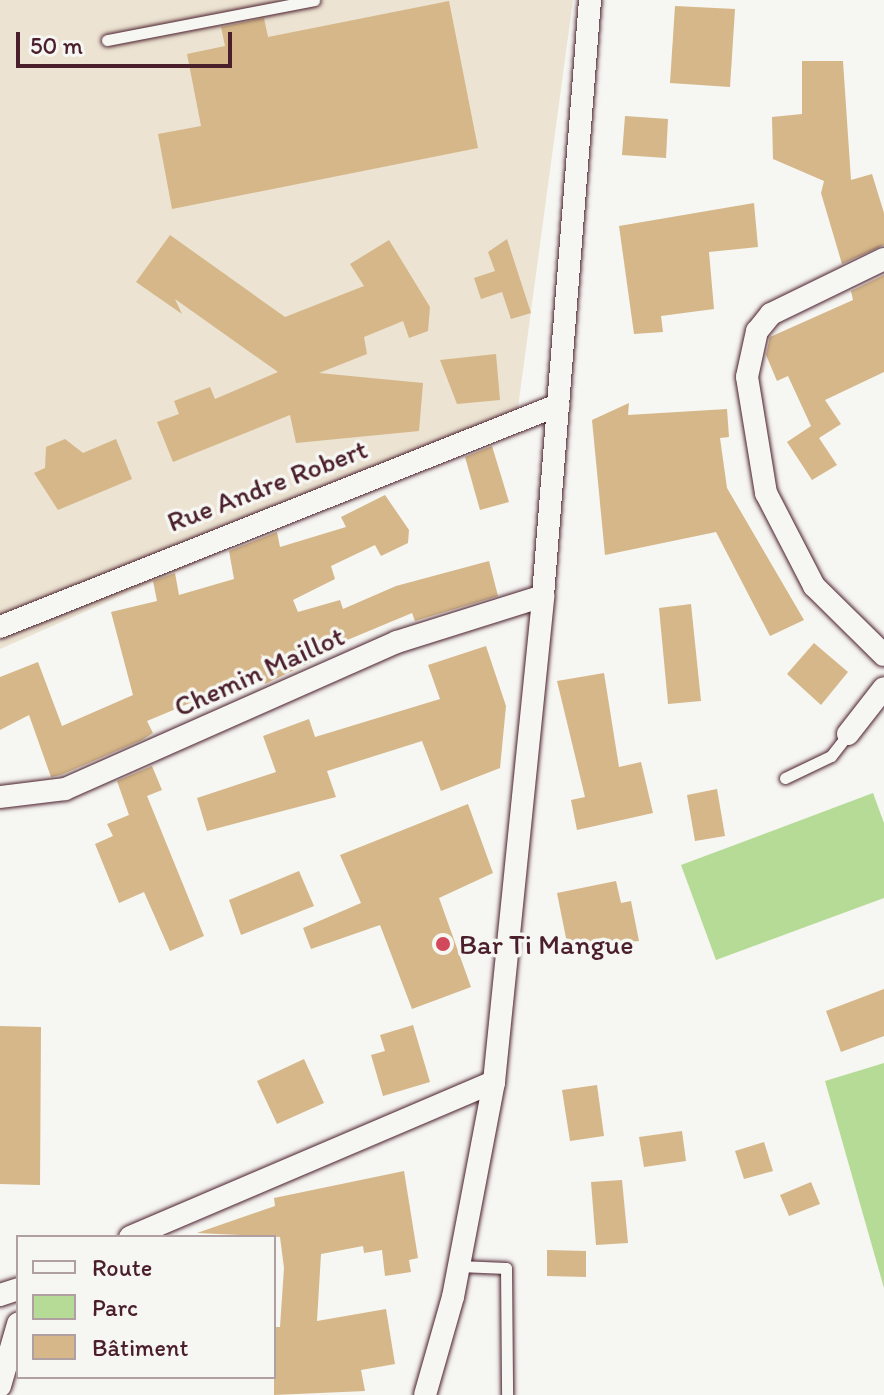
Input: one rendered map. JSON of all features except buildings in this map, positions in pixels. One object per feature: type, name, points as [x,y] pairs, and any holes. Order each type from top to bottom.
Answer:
[{"type":"street","points":[[425,1395],[459,1266],[494,1082],[543,596],[590,0]]},
{"type":"street","points":[[884,259],[771,314],[749,355],[753,444],[766,493],[814,586],[884,655]]},
{"type":"street","name":"Rue Andre Robert","points":[[0,627],[558,405]]},
{"type":"street","name":"Chemin Maillot","points":[[0,797],[65,789],[397,642],[543,596]]},
{"type":"street","points":[[848,734],[884,688]]},
{"type":"street","points":[[135,1235],[494,1082]]},
{"type":"street","points":[[0,1386],[16,1331]]},
{"type":"lane","points":[[107,40],[314,0]]},
{"type":"lane","points":[[785,778],[831,756],[848,734]]},
{"type":"lane","points":[[459,1266],[506,1268],[507,1395]]},
{"type":"shaded area","points":[[0,0],[573,0],[516,422],[0,649]]},
{"type":"green space","points":[[873,793],[884,823],[884,898],[716,960],[681,865]]},
{"type":"green space","points":[[884,1063],[884,1288],[825,1081]]},
{"type":"place","name":"Bar Ti Mangue","points":[[443,944]]}]
